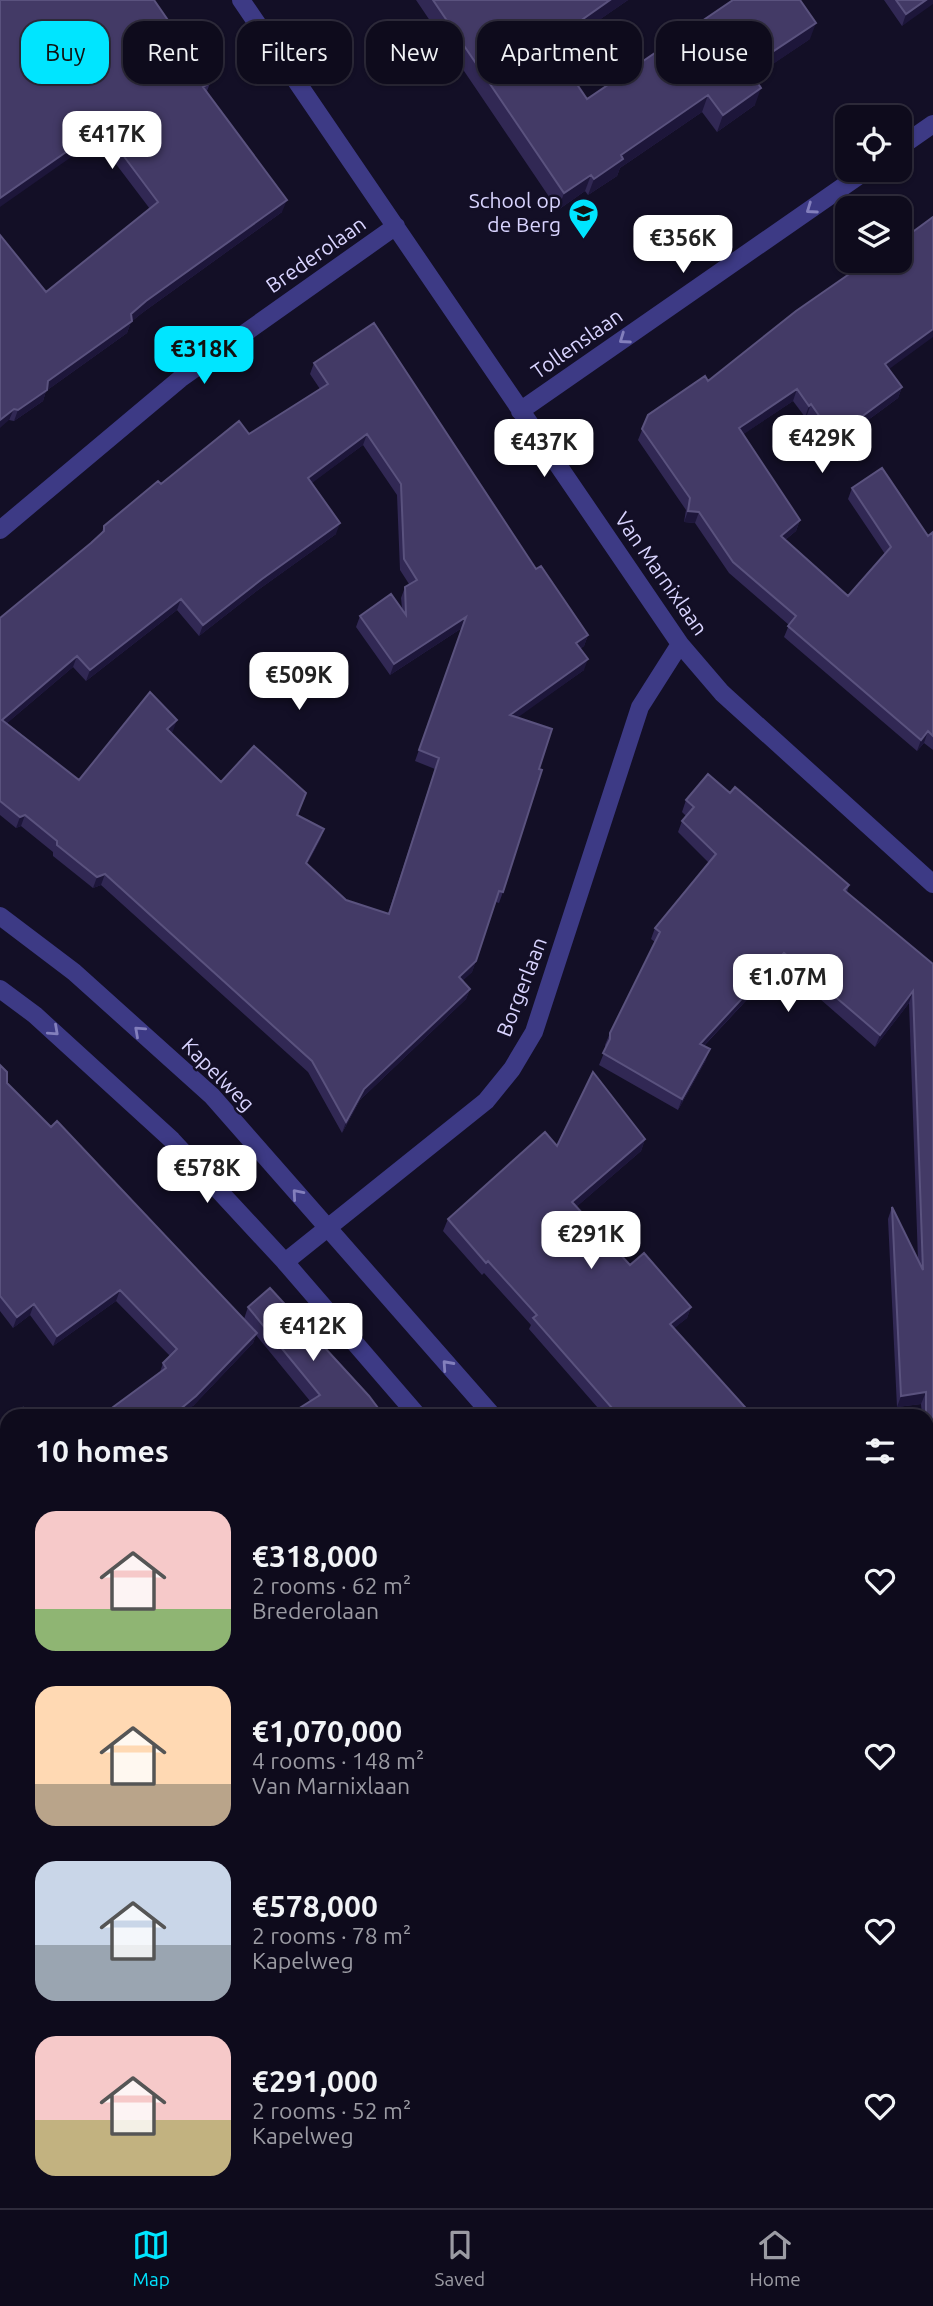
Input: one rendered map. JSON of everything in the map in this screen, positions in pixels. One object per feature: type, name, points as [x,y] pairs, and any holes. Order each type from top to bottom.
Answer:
[{"type":"street","name":"Van Marnixlaan","points":[[241,0],[680,644],[722,693],[933,884]]},
{"type":"street","points":[[912,139],[933,124]]},
{"type":"street","name":"Tollenslaan","points":[[520,411],[850,182]]},
{"type":"street","name":"Brederolaan","points":[[0,530],[180,379],[396,226]]},
{"type":"street","name":"Borgerlaan","points":[[285,1262],[486,1101],[512,1069],[534,1032],[640,707],[680,644]]},
{"type":"street","name":"Kapelweg","points":[[0,916],[74,972],[212,1096],[487,1409]]},
{"type":"street","points":[[0,989],[36,1014],[172,1140],[285,1262],[412,1409]]},
{"type":"building","points":[[0,0],[154,0],[169,21],[123,21],[123,84],[208,84],[203,87],[287,200],[146,301],[131,314],[132,321],[48,381],[47,390],[0,420],[0,235],[46,292],[158,202],[102,127],[0,198]]},
{"type":"building","points":[[433,0],[610,0],[580,21],[477,21],[477,65],[463,44],[463,21],[447,21]]},
{"type":"building","points":[[733,0],[800,0],[816,23],[772,52],[772,21],[702,21]]},
{"type":"building","points":[[896,0],[926,0],[906,14]]},
{"type":"building","points":[[656,52],[656,84],[758,84],[761,88],[723,115],[708,95],[621,155],[623,159],[594,179],[591,175],[564,193],[490,84],[577,84],[587,99],[609,84],[642,84],[642,62]]},
{"type":"building","points":[[933,217],[933,329],[885,364],[902,387],[834,437],[797,389],[739,428],[800,520],[781,536],[848,596],[891,547],[852,488],[882,468],[928,536],[933,532],[933,736],[928,731],[921,740],[788,626],[796,616],[733,562],[699,512],[688,511],[690,498],[642,429],[648,415],[705,376],[708,381],[796,311],[851,273],[912,273],[912,232]]},
{"type":"building","points":[[374,323],[536,569],[541,566],[588,635],[576,643],[588,659],[510,715],[552,729],[539,769],[542,770],[503,892],[499,891],[476,961],[459,977],[470,989],[364,1089],[346,1122],[312,1061],[105,874],[97,877],[25,815],[20,817],[0,801],[0,618],[91,543],[104,531],[104,526],[158,481],[161,484],[239,421],[249,434],[328,384],[314,363]],"holes":[[[367,434],[401,484],[404,559],[417,580],[405,587],[406,615],[391,594],[360,616],[394,664],[466,617],[419,750],[439,758],[389,914],[346,900],[306,863],[324,829],[297,815],[306,793],[254,746],[221,782],[167,729],[177,720],[150,692],[79,780],[2,720],[77,656],[90,670],[181,599],[203,625],[340,523],[308,478]]]},
{"type":"building","points":[[708,774],[730,793],[735,787],[849,885],[844,890],[933,964],[933,1409],[926,1409],[926,1392],[901,1396],[892,1207],[923,1270],[913,991],[880,1035],[784,953],[700,1044],[710,1049],[682,1099],[603,1053],[610,1033],[660,932],[655,928],[716,854],[682,821],[694,807],[686,800]]},
{"type":"building","points":[[0,1065],[7,1072],[7,1083],[51,1127],[57,1121],[257,1333],[180,1409],[110,1409],[166,1368],[163,1363],[177,1349],[120,1290],[57,1336],[34,1304],[17,1317],[0,1296]]},
{"type":"building","points":[[593,1072],[645,1139],[572,1202],[630,1265],[644,1253],[691,1307],[670,1324],[747,1409],[613,1409],[533,1318],[537,1315],[448,1219],[545,1132],[557,1146]]},
{"type":"building","points":[[270,1288],[379,1409],[298,1409],[320,1395],[248,1307]]},
{"type":"place","name":"School op de Berg","points":[[584,240]]}]
